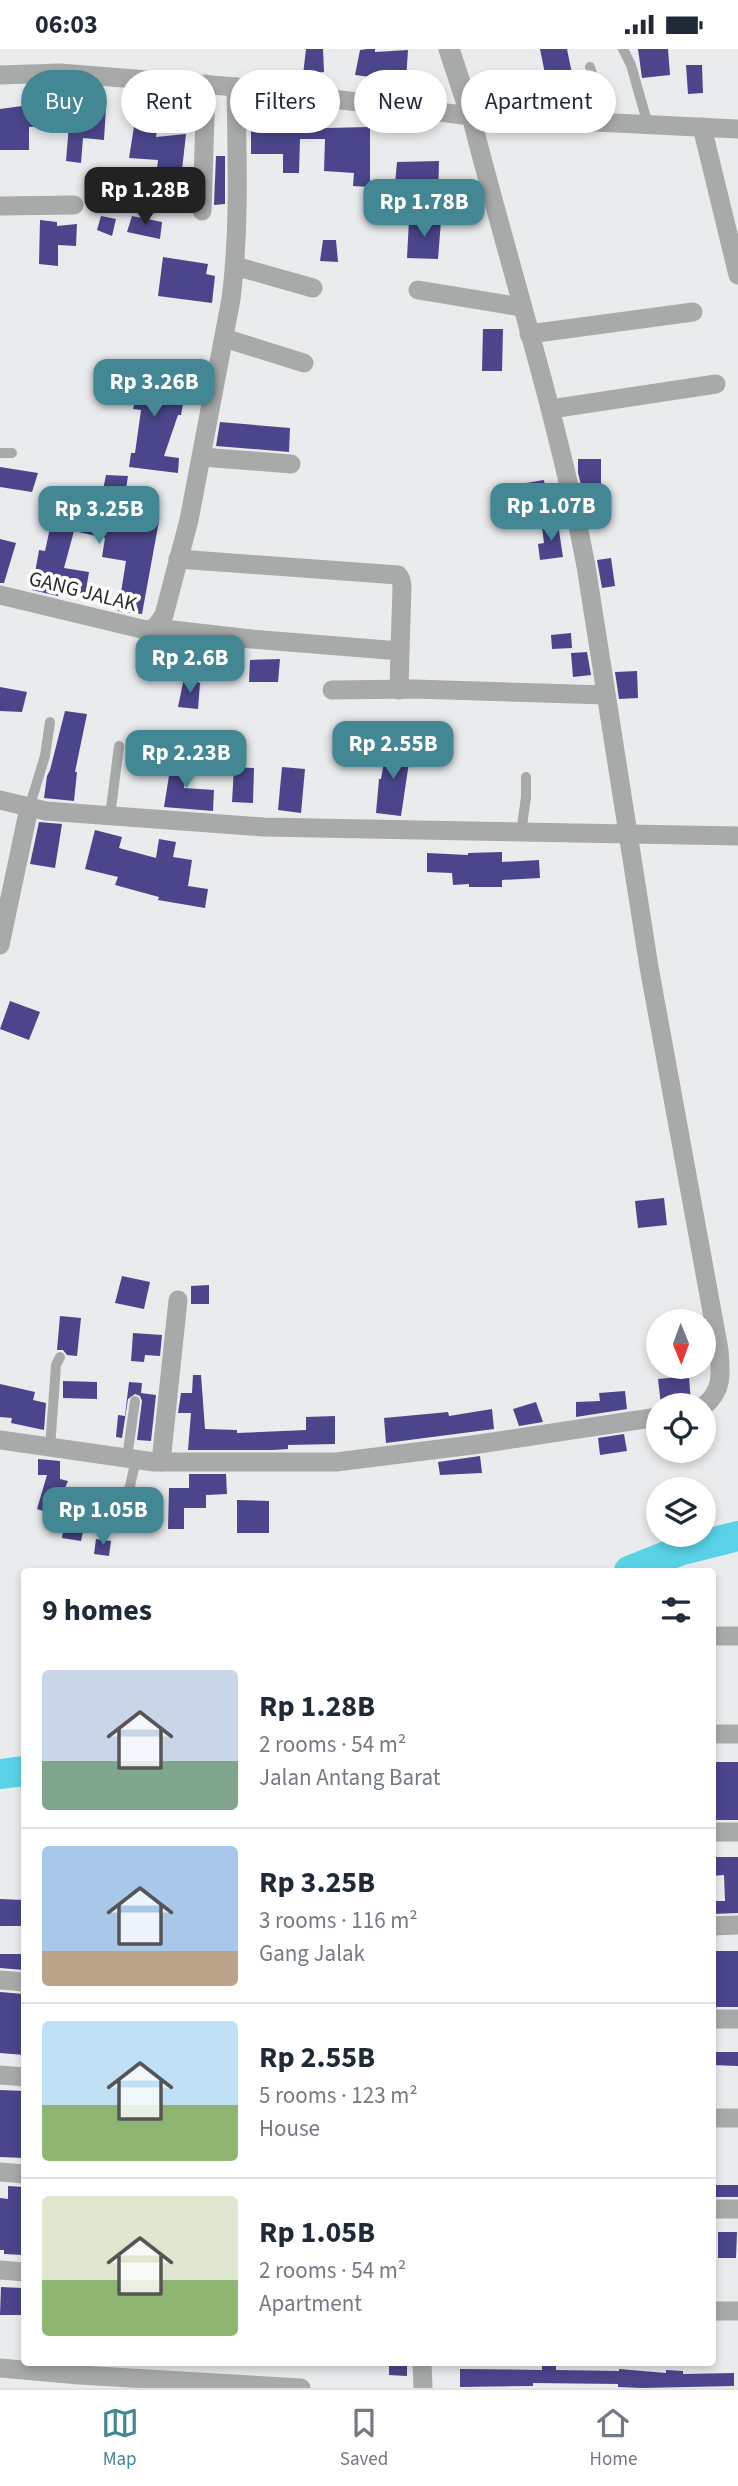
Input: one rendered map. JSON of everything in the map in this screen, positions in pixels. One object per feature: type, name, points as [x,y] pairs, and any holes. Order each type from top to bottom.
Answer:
[{"type":"street","points":[[449,49],[461,86]]},
{"type":"street","points":[[0,75],[60,73],[121,78]]},
{"type":"street","points":[[340,100],[461,115]]},
{"type":"street","points":[[616,124],[738,129]]},
{"type":"street","points":[[702,127],[738,275]]},
{"type":"street","points":[[202,211],[204,133]]},
{"type":"street","points":[[151,629],[164,615],[202,457],[224,338],[235,266],[238,211],[237,133]]},
{"type":"street","points":[[475,133],[575,507],[649,967],[719,1350],[721,1383],[715,1393]]},
{"type":"street","points":[[0,206],[74,205]]},
{"type":"street","points":[[235,266],[313,288]]},
{"type":"street","points":[[418,290],[521,307]]},
{"type":"street","points":[[529,334],[693,312]]},
{"type":"street","points":[[224,338],[304,363]]},
{"type":"street","points":[[551,409],[716,384]]},
{"type":"street","points":[[202,457],[291,464]]},
{"type":"street","points":[[178,559],[398,575],[402,587],[399,689]]},
{"type":"street","name":"GANG JALAK","points":[[0,594],[151,629],[400,651]]},
{"type":"street","points":[[332,690],[399,689],[607,695]]},
{"type":"street","points":[[0,800],[46,811],[305,829],[738,836]]},
{"type":"street","points":[[0,945],[29,808]]},
{"type":"street","points":[[161,1462],[178,1300]]},
{"type":"street","points":[[0,1440],[161,1462],[349,1461],[646,1419]]},
{"type":"street","points":[[716,1636],[738,1636]]},
{"type":"street","points":[[716,1734],[738,1734]]},
{"type":"street","points":[[716,1832],[738,1832]]},
{"type":"street","points":[[716,1926],[738,1925]]},
{"type":"street","points":[[0,1980],[21,1982]]},
{"type":"street","points":[[716,2019],[738,2019]]},
{"type":"street","points":[[0,2074],[21,2077]]},
{"type":"street","points":[[716,2118],[738,2118]]},
{"type":"street","points":[[0,2172],[21,2174]]},
{"type":"street","points":[[716,2209],[738,2209]]},
{"type":"street","points":[[0,2270],[21,2272]]},
{"type":"street","points":[[716,2311],[738,2311]]},
{"type":"street","points":[[422,2366],[423,2388]]},
{"type":"street","points":[[0,2368],[301,2388]]},
{"type":"lane","points":[[622,49],[631,65],[648,125]]},
{"type":"lane","points":[[452,193],[488,186]]},
{"type":"lane","points":[[0,453],[12,453]]},
{"type":"lane","points":[[151,629],[163,651],[175,656],[225,659]]},
{"type":"lane","points":[[29,808],[46,755],[50,722]]},
{"type":"lane","points":[[110,816],[119,746]]},
{"type":"lane","points":[[521,833],[526,777]]},
{"type":"lane","points":[[50,1448],[55,1372],[60,1357]]},
{"type":"lane","points":[[126,1504],[135,1401]]},
{"type":"building","points":[[306,49],[323,49],[324,70],[304,70]]},
{"type":"building","points":[[540,49],[567,49],[571,70],[544,70]]},
{"type":"building","points":[[638,49],[668,49],[670,75],[642,78]]},
{"type":"building","points":[[360,50],[408,50],[407,70],[356,70]]},
{"type":"building","points":[[686,65],[702,65],[703,93],[688,94]]},
{"type":"building","points":[[21,106],[21,133],[29,133],[29,150],[0,150],[0,109]]},
{"type":"building","points":[[354,127],[354,133],[370,133],[370,187],[353,186],[354,173],[324,171],[325,139],[300,139],[299,173],[283,173],[283,154],[251,154],[251,133],[340,133],[340,128]]},
{"type":"building","points":[[68,133],[104,133],[104,140],[83,138],[81,163],[66,161]]},
{"type":"building","points":[[133,133],[157,133],[156,137],[186,134],[178,206],[161,205],[164,181],[156,179],[158,160],[129,158]]},
{"type":"building","points":[[216,156],[225,156],[225,204],[214,205]]},
{"type":"building","points":[[439,161],[438,197],[393,205],[397,162]]},
{"type":"building","points":[[101,216],[116,219],[112,236],[97,230]]},
{"type":"building","points":[[132,216],[162,222],[160,239],[127,232]]},
{"type":"building","points":[[40,220],[57,222],[57,226],[77,224],[76,246],[58,245],[58,266],[39,264]]},
{"type":"building","points":[[409,220],[441,221],[438,259],[407,258]]},
{"type":"building","points":[[323,240],[336,240],[338,262],[320,261]]},
{"type":"building","points":[[163,257],[208,264],[206,274],[215,276],[212,303],[158,296]]},
{"type":"building","points":[[483,329],[503,329],[502,371],[482,371]]},
{"type":"building","points":[[125,371],[160,374],[158,384],[186,388],[181,415],[178,415],[164,456],[179,458],[178,473],[129,467],[131,453],[135,453],[141,410],[133,409],[136,397],[119,397]]},
{"type":"building","points":[[220,422],[290,428],[289,452],[216,446]]},
{"type":"building","points":[[578,459],[601,459],[601,496],[584,496],[578,473]]},
{"type":"building","points":[[0,467],[38,473],[32,492],[0,487]]},
{"type":"building","points":[[106,475],[128,476],[122,515],[159,521],[142,614],[118,611],[126,561],[102,557],[105,538],[74,531],[64,568],[89,572],[85,596],[59,592],[58,596],[32,590],[39,550],[45,551],[56,501],[99,509]]},
{"type":"building","points":[[544,480],[546,494],[528,496],[526,483]]},
{"type":"building","points":[[558,524],[563,557],[540,560],[538,544],[544,543],[542,527]]},
{"type":"building","points":[[0,539],[16,543],[4,583],[0,583]]},
{"type":"building","points":[[611,558],[615,586],[602,588],[597,560]]},
{"type":"building","points":[[571,633],[572,648],[552,649],[551,635]]},
{"type":"building","points":[[587,652],[591,675],[573,677],[571,653]]},
{"type":"building","points":[[280,659],[278,682],[249,682],[250,660]]},
{"type":"building","points":[[637,671],[638,698],[619,699],[615,672]]},
{"type":"building","points":[[184,678],[200,683],[198,709],[178,707]]},
{"type":"building","points":[[0,687],[27,692],[22,712],[0,711]]},
{"type":"building","points":[[65,711],[87,714],[75,772],[74,801],[44,798],[47,776]]},
{"type":"building","points":[[387,745],[411,749],[401,816],[376,813],[379,779]]},
{"type":"building","points":[[172,757],[189,759],[184,788],[214,790],[213,811],[164,807]]},
{"type":"building","points":[[234,767],[254,768],[253,803],[232,802]]},
{"type":"building","points":[[282,767],[305,769],[301,813],[278,810]]},
{"type":"building","points":[[39,822],[62,824],[55,868],[30,864]]},
{"type":"building","points":[[95,830],[122,837],[119,848],[156,858],[159,839],[176,842],[173,857],[192,860],[188,886],[208,889],[205,908],[158,900],[159,897],[115,885],[118,877],[85,869]]},
{"type":"building","points":[[502,852],[502,862],[539,860],[540,878],[502,880],[502,887],[469,887],[469,884],[453,885],[452,873],[427,872],[427,853],[468,855]]},
{"type":"building","points":[[10,1001],[40,1012],[29,1040],[0,1029]]},
{"type":"building","points":[[664,1198],[667,1225],[638,1228],[635,1201]]},
{"type":"building","points":[[122,1276],[150,1282],[144,1309],[115,1303]]},
{"type":"building","points":[[209,1285],[209,1304],[191,1304],[191,1286]]},
{"type":"building","points":[[60,1316],[81,1318],[77,1356],[57,1350]]},
{"type":"building","points":[[133,1333],[162,1335],[160,1356],[145,1355],[144,1362],[131,1361]]},
{"type":"building","points":[[193,1375],[201,1375],[205,1429],[237,1430],[237,1433],[306,1430],[306,1417],[335,1416],[335,1444],[288,1445],[288,1449],[273,1450],[188,1450],[191,1413],[178,1413],[181,1393],[192,1393]]},
{"type":"building","points":[[658,1379],[689,1379],[690,1393],[660,1393]]},
{"type":"building","points":[[63,1381],[97,1382],[97,1399],[63,1398]]},
{"type":"building","points":[[129,1382],[142,1383],[141,1393],[156,1395],[151,1441],[137,1440],[142,1401],[140,1396],[135,1394],[128,1399],[122,1438],[116,1437],[118,1415],[125,1416]]},
{"type":"building","points":[[0,1384],[35,1392],[33,1400],[46,1403],[44,1430],[11,1423],[12,1418],[0,1417]]},
{"type":"building","points":[[625,1391],[627,1409],[576,1417],[576,1402],[600,1401],[599,1393]]},
{"type":"building","points":[[536,1402],[543,1422],[519,1426],[513,1409]]},
{"type":"building","points":[[492,1409],[494,1429],[386,1443],[384,1418],[448,1412],[449,1416]]},
{"type":"building","points":[[624,1434],[627,1451],[600,1455],[598,1438]]},
{"type":"building","points":[[480,1456],[482,1473],[440,1475],[438,1462]]},
{"type":"building","points":[[38,1459],[60,1461],[60,1479],[68,1481],[65,1488],[89,1494],[82,1521],[85,1522],[81,1541],[62,1538],[65,1518],[37,1509],[47,1475],[38,1475]]},
{"type":"building","points":[[189,1474],[226,1474],[227,1494],[206,1495],[206,1508],[184,1508],[184,1529],[168,1529],[169,1488],[189,1488]]},
{"type":"building","points":[[237,1500],[269,1501],[269,1533],[237,1533]]},
{"type":"building","points":[[96,1539],[111,1541],[109,1556],[94,1554]]},
{"type":"building","points":[[716,1762],[738,1762],[738,1820],[716,1820]]},
{"type":"building","points":[[716,1857],[738,1857],[738,1913],[716,1914],[716,1901],[725,1901],[724,1875],[716,1876]]},
{"type":"building","points":[[0,1899],[21,1900],[21,1926],[0,1926]]},
{"type":"building","points":[[716,1951],[738,1951],[738,2007],[716,2007]]},
{"type":"building","points":[[0,1954],[21,1954],[21,1970],[0,1968]]},
{"type":"building","points":[[0,1992],[21,1994],[21,2055],[0,2053]]},
{"type":"building","points":[[716,2052],[738,2052],[738,2066],[716,2065]]},
{"type":"building","points":[[0,2090],[21,2091],[21,2158],[0,2157]]},
{"type":"building","points":[[716,2185],[738,2185],[738,2197],[716,2197]]},
{"type":"building","points":[[8,2186],[21,2187],[21,2255],[4,2254],[4,2250],[0,2250],[0,2198],[8,2199]]},
{"type":"building","points":[[718,2232],[737,2232],[736,2258],[718,2258]]},
{"type":"building","points":[[1,2287],[21,2288],[21,2315],[0,2315]]},
{"type":"building","points":[[389,2366],[407,2366],[407,2376],[389,2375]]},
{"type":"building","points":[[542,2366],[556,2366],[556,2370],[734,2373],[734,2386],[642,2388],[618,2387],[618,2384],[533,2383],[533,2386],[460,2387],[460,2369],[542,2370]]},
{"type":"waterway","points":[[636,1568],[679,1551],[738,1536]]},
{"type":"waterway","points":[[0,1774],[21,1771]]}]
